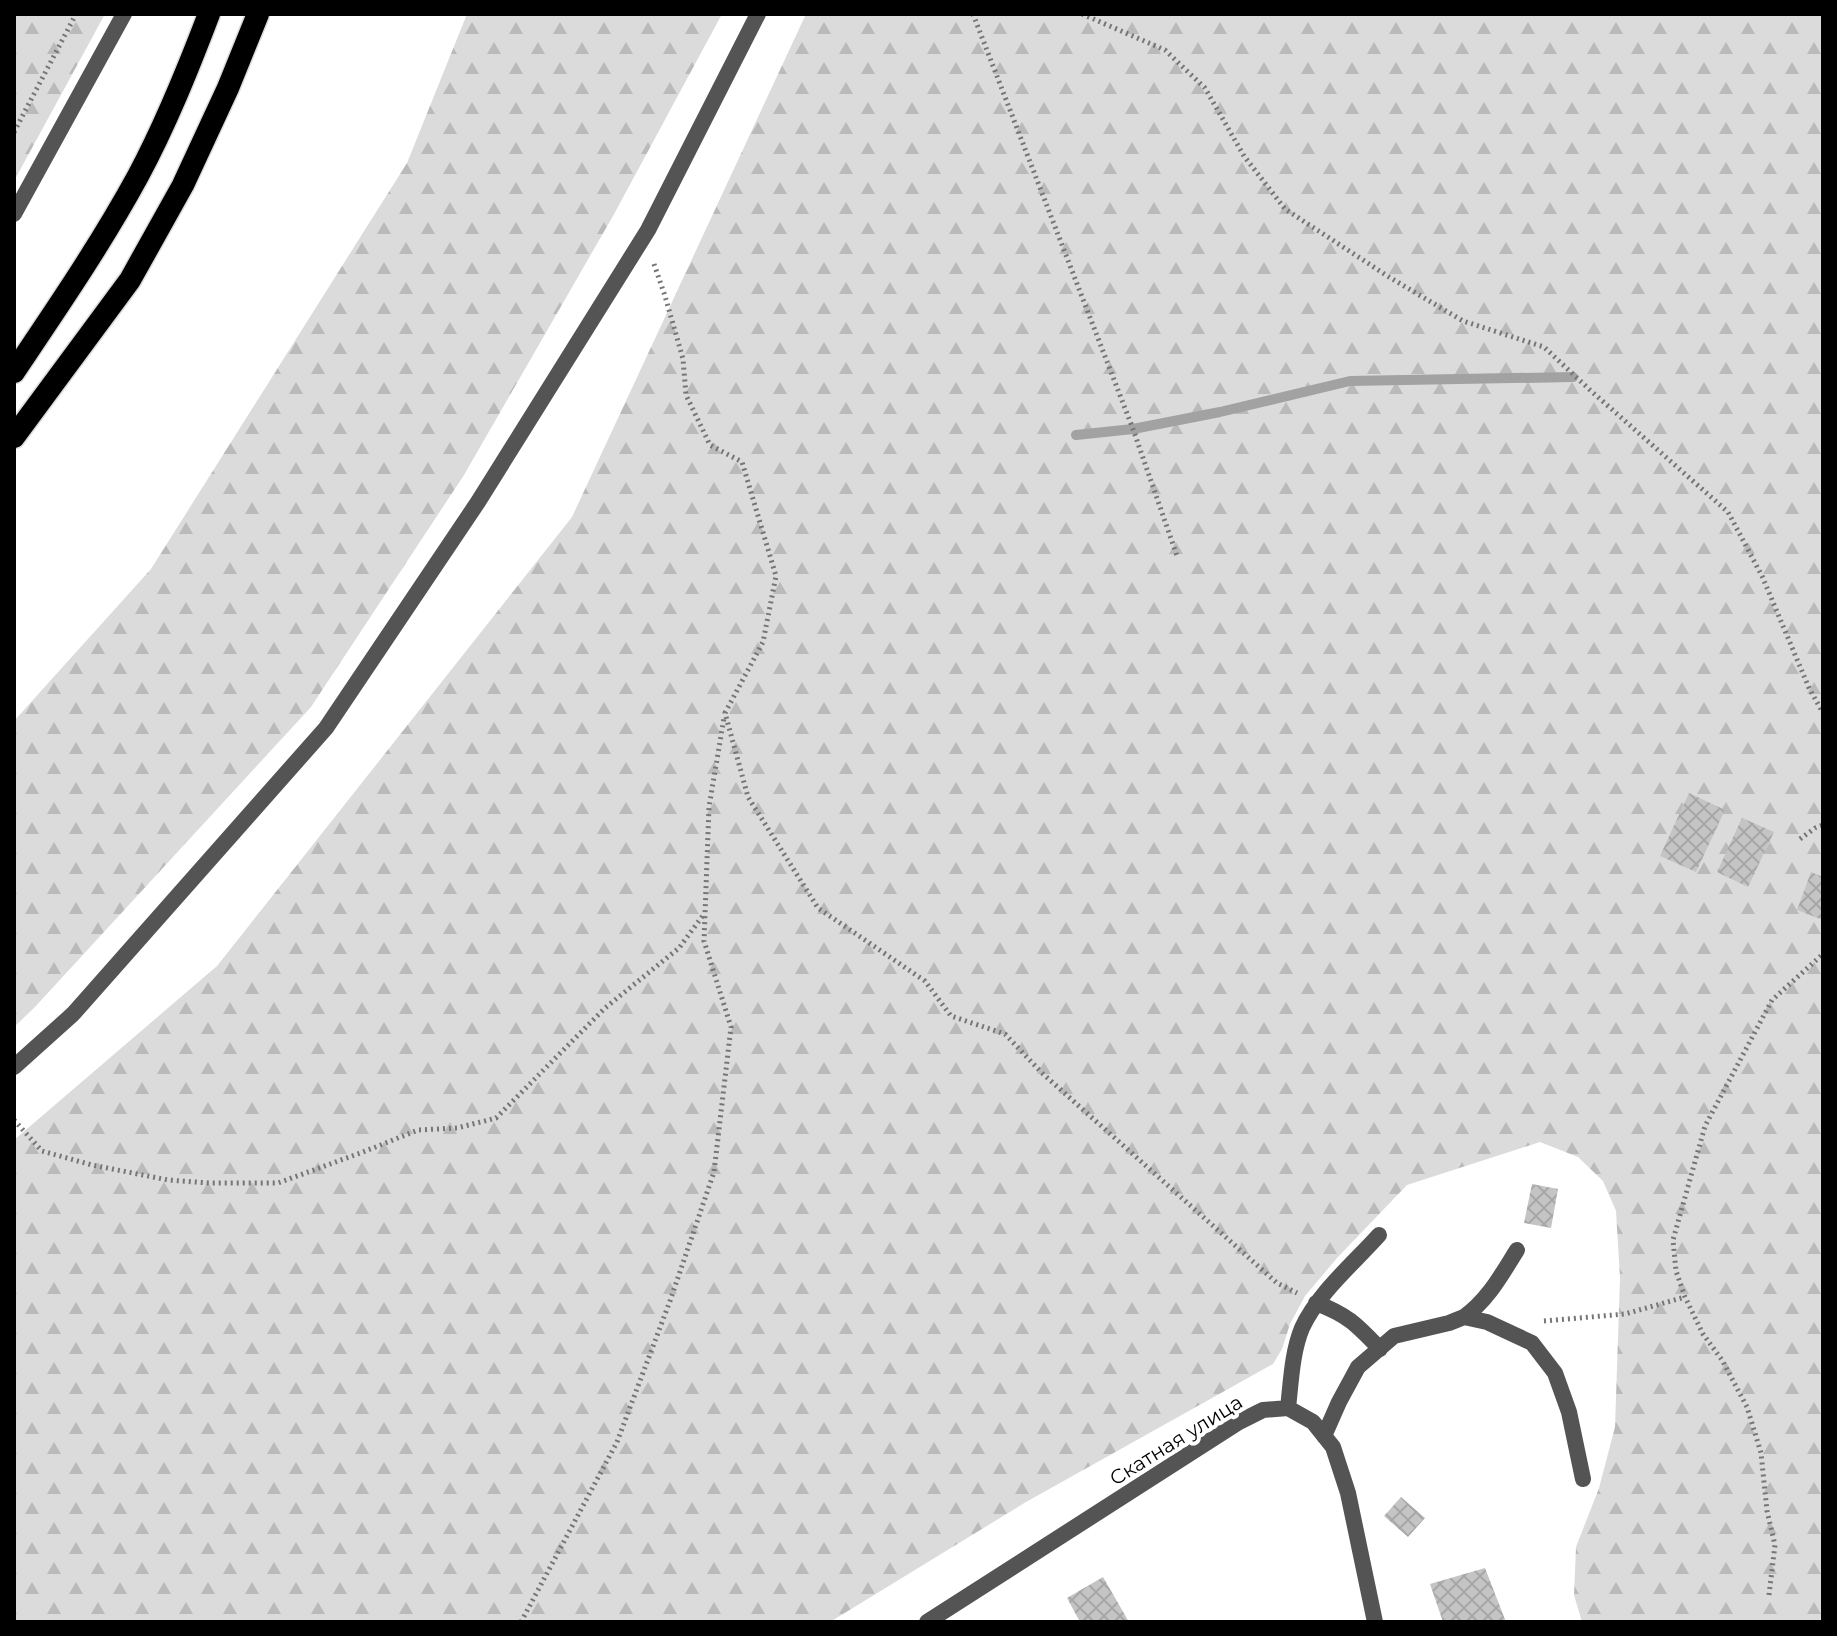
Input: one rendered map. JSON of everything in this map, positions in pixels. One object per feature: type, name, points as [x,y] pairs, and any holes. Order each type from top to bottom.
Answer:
[{"type":"highway","points":[[14,372],[80,274],[138,175],[209,14]]},
{"type":"highway","points":[[14,437],[130,280],[183,185],[258,14]]},
{"type":"street","points":[[14,214],[124,14]]},
{"type":"street","points":[[14,1067],[73,1014],[326,728],[478,502],[644,237],[758,14]]},
{"type":"street","points":[[1375,1622],[1348,1493],[1333,1447],[1313,1422],[1288,1408],[1301,1331],[1316,1303],[1379,1235]]},
{"type":"street","points":[[1324,1436],[1358,1367],[1394,1336],[1449,1323],[1477,1308],[1517,1250]]},
{"type":"street","points":[[1316,1303],[1339,1312],[1356,1324],[1380,1349]]},
{"type":"street","points":[[1464,1317],[1487,1322],[1532,1343],[1555,1373],[1569,1412],[1583,1479]]},
{"type":"street","name":"Скатная улица","points":[[927,1622],[1239,1422],[1263,1410],[1288,1408]]},
{"type":"path","points":[[14,132],[76,14]]},
{"type":"path","points":[[973,14],[1133,429],[1177,556]]},
{"type":"path","points":[[1082,14],[1165,50],[1205,88],[1244,156],[1285,209],[1463,321],[1544,347],[1728,512],[1762,576],[1809,688],[1823,713]]},
{"type":"path","points":[[521,1622],[617,1442],[714,1172],[731,1027],[704,941],[709,807],[725,713],[763,642],[776,576],[742,462],[710,445],[686,395],[683,359],[644,237]]},
{"type":"path","points":[[725,713],[748,797],[818,908],[925,981],[951,1016],[1005,1034],[1042,1073],[1277,1283],[1316,1303]]},
{"type":"path","points":[[1800,839],[1823,825]]},
{"type":"path","points":[[14,1120],[42,1151],[92,1165],[168,1180],[278,1183],[418,1130],[457,1128],[496,1118],[605,1008],[679,948],[705,913]]},
{"type":"path","points":[[1769,1595],[1775,1545],[1767,1511],[1761,1453],[1747,1407],[1722,1360],[1703,1334],[1685,1297],[1676,1271],[1673,1240],[1705,1126],[1772,1000],[1823,954]]},
{"type":"path","points":[[1487,1322],[1561,1321],[1625,1314],[1685,1297]]},
{"type":"green space","points":[[14,14],[105,14],[14,181]]},
{"type":"green space","points":[[467,14],[722,14],[613,216],[464,475],[311,707],[14,1027],[14,721],[151,569],[407,163]]},
{"type":"green space","points":[[806,14],[1823,14],[1823,1622],[1582,1622],[1574,1595],[1576,1547],[1599,1488],[1615,1427],[1620,1278],[1616,1211],[1603,1181],[1578,1157],[1540,1142],[1407,1185],[1305,1296],[1273,1364],[1026,1502],[830,1622],[14,1622],[14,1140],[217,966],[572,517]]},
{"type":"building","points":[[1689,793],[1725,810],[1696,872],[1660,856]]},
{"type":"building","points":[[1742,818],[1774,832],[1748,887],[1717,872]]},
{"type":"building","points":[[1811,872],[1823,877],[1823,920],[1797,910]]},
{"type":"building","points":[[1532,1184],[1558,1189],[1551,1228],[1524,1223]]},
{"type":"building","points":[[1401,1497],[1425,1518],[1408,1537],[1384,1516]]},
{"type":"building","points":[[1485,1568],[1506,1622],[1443,1622],[1430,1584]]},
{"type":"building","points":[[1103,1577],[1129,1622],[1080,1622],[1067,1598]]},
{"type":"waterway","points":[[1076,435],[1133,429],[1220,412],[1350,381],[1573,377]]}]
